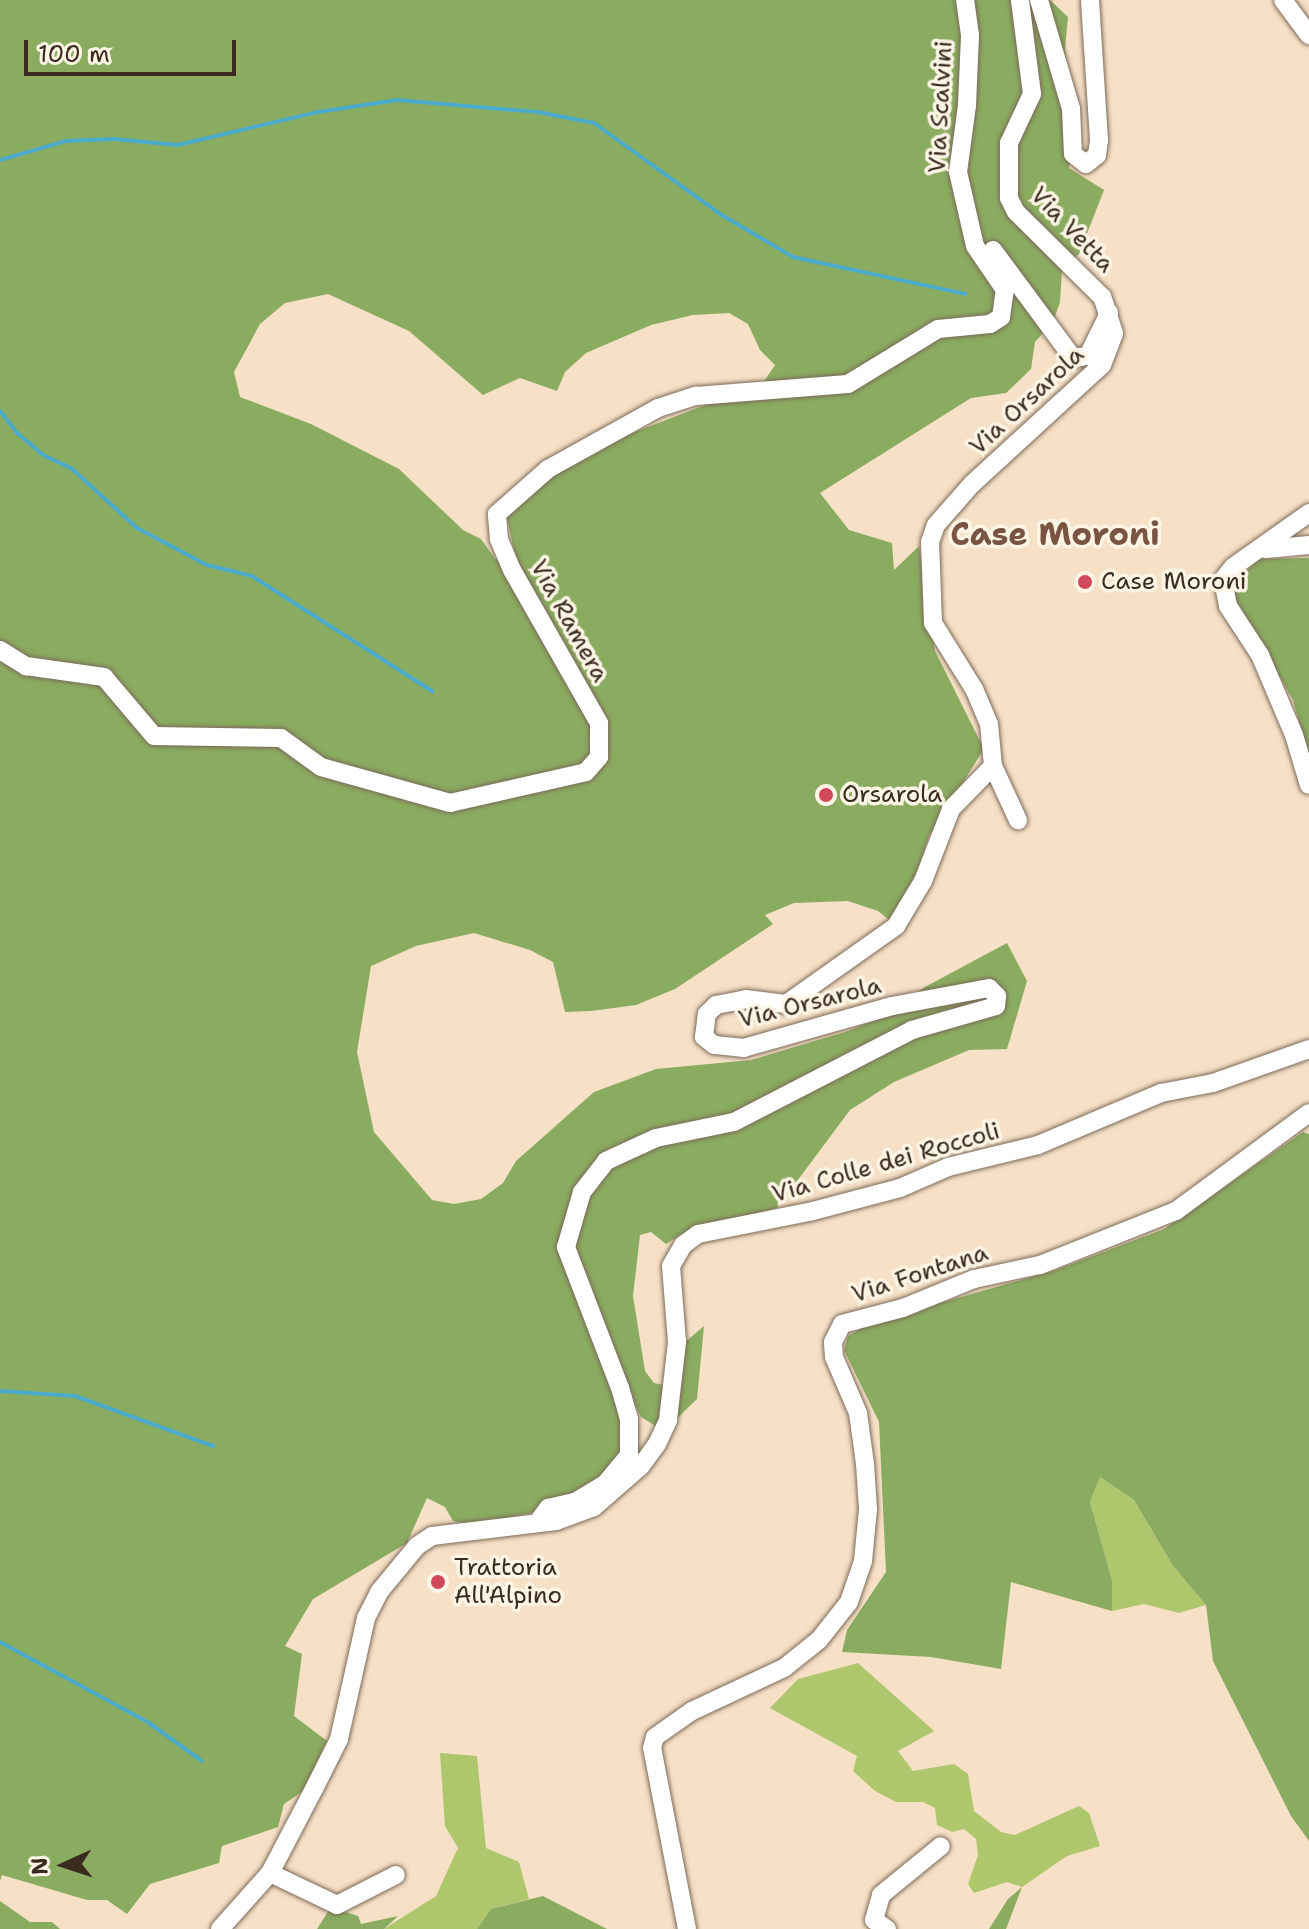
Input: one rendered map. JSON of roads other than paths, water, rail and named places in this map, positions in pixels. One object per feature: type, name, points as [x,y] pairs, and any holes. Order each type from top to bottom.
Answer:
[{"type":"street","name":"Via Scalvini","points":[[965,0],[970,35],[967,105],[958,172],[970,223],[1073,358],[1088,356],[1109,313]]},
{"type":"street","name":"Via Vetta","points":[[1020,0],[1032,94],[1009,143],[1009,198],[1016,212],[1102,297],[1109,313],[1111,351]]},
{"type":"street","points":[[1039,0],[1071,109],[1073,154],[1086,164],[1097,155],[1099,140],[1090,0]]},
{"type":"street","points":[[1283,0],[1309,35]]},
{"type":"street","name":"Via Ramera","points":[[0,650],[26,666],[104,677],[154,736],[281,738],[321,767],[450,803],[586,772],[599,757],[599,723],[512,570],[499,539],[497,514],[548,469],[658,408],[696,396],[848,384],[938,329],[995,323],[1006,310],[1005,290],[975,246],[970,223]]},
{"type":"street","name":"Via Orsarola","points":[[540,1519],[548,1508],[575,1502],[605,1484],[629,1455],[629,1419],[620,1388],[566,1247],[582,1192],[606,1161],[656,1138],[734,1122],[912,1030],[996,1006],[997,996],[989,988],[892,1006],[744,1048],[714,1045],[704,1037],[707,1014],[716,1005],[746,999],[786,1004],[896,926],[923,881],[951,809],[993,766],[989,724],[974,689],[933,623],[927,559],[930,542],[936,525],[972,484],[1008,455],[1111,351]]},
{"type":"street","points":[[1309,513],[1263,549],[1233,567],[1223,580],[1228,606],[1260,655],[1294,735],[1309,785]]},
{"type":"street","points":[[1263,549],[1309,545]]},
{"type":"street","points":[[993,766],[1018,820]]},
{"type":"street","name":"Via Colle dei Roccoli","points":[[220,1929],[270,1873],[339,1739],[358,1646],[379,1592],[425,1540],[540,1519],[556,1521],[594,1507],[641,1466],[665,1429],[677,1342],[671,1266],[683,1245],[698,1234],[764,1224],[900,1188],[948,1167],[1082,1130],[1161,1093],[1213,1083],[1309,1049]]},
{"type":"street","name":"Via Fontana","points":[[687,1929],[652,1748],[655,1737],[692,1711],[784,1668],[819,1640],[849,1602],[863,1561],[868,1509],[858,1413],[834,1357],[833,1342],[842,1324],[903,1308],[974,1279],[1040,1265],[1176,1211],[1307,1118]]},
{"type":"street","points":[[876,1926],[881,1895],[941,1846]]},
{"type":"street","points":[[270,1873],[337,1905],[396,1875]]},
{"type":"waterway","points":[[0,160],[66,141],[114,139],[178,145],[318,112],[397,100],[538,112],[594,123],[720,214],[793,257],[965,294]]},
{"type":"waterway","points":[[0,411],[17,433],[43,455],[71,468],[137,528],[207,565],[252,576],[432,691]]},
{"type":"waterway","points":[[0,1391],[75,1396],[213,1446]]},
{"type":"waterway","points":[[0,1642],[149,1723],[202,1761]]},
{"type":"place","name":"Case Moroni","points":[[1085,582]]},
{"type":"place","name":"Orsarola","points":[[826,795]]},
{"type":"place","name":"Trattoria All'Alpino","points":[[438,1582]]},
{"type":"district","name":"Case Moroni","points":[[1055,534]]}]
